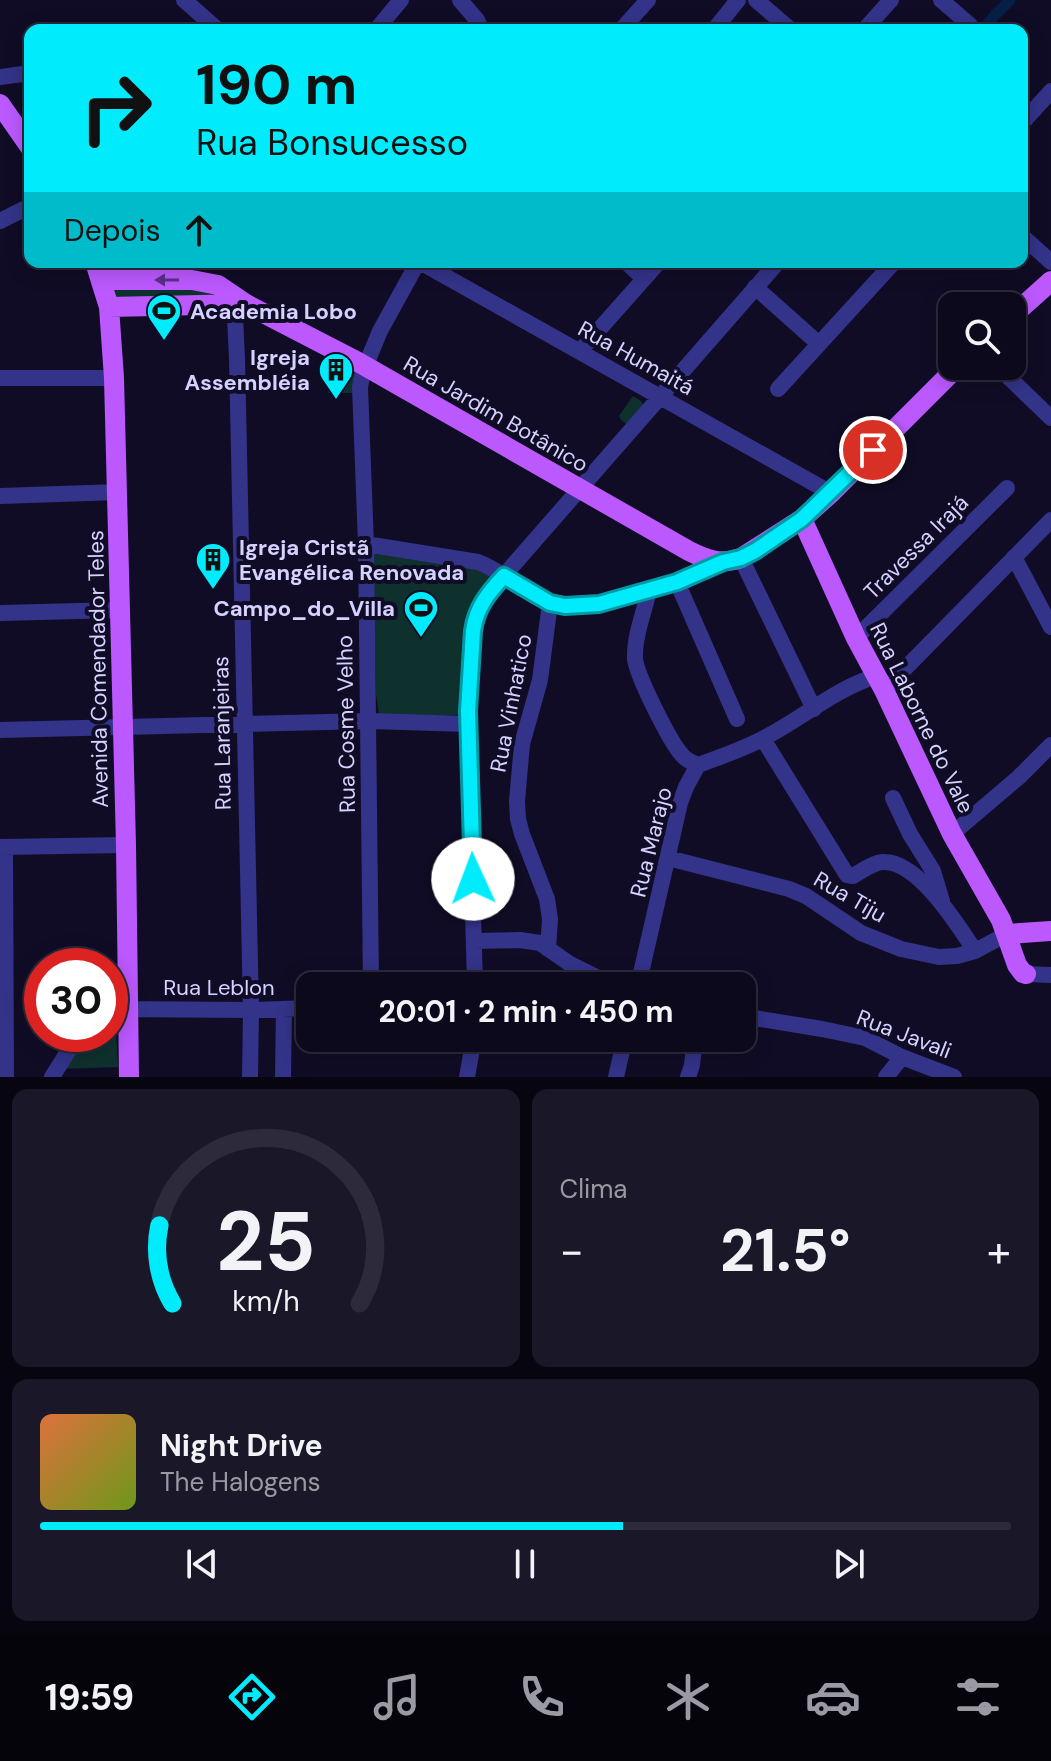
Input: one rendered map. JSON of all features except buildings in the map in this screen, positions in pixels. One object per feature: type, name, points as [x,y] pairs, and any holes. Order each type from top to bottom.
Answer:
[{"type":"main road","points":[[0,104],[24,138]]},
{"type":"main road","name":"Rua Jardim Botânico","points":[[98,271],[218,285],[236,301],[366,366],[689,551],[710,561],[732,560]]},
{"type":"main road","name":"Avenida Comendador Teles","points":[[98,271],[109,307],[118,492],[126,845],[122,948]]},
{"type":"main road","points":[[1026,304],[1050,284]]},
{"type":"main road","name":"Rua Jardim Botânico","points":[[109,307],[236,301]]},
{"type":"main road","points":[[732,560],[802,519],[944,380]]},
{"type":"main road","name":"Rua Laborne do Vale","points":[[802,519],[856,638],[952,834],[1007,934],[1017,965],[1026,974]]},
{"type":"main road","points":[[1007,934],[1051,931]]},
{"type":"main road","name":"Avenida Comendador Teles","points":[[125,1052],[129,1077]]},
{"type":"street","points":[[184,0],[211,24]]},
{"type":"street","points":[[381,24],[401,0]]},
{"type":"street","points":[[460,0],[479,24]]},
{"type":"street","points":[[626,24],[648,0]]},
{"type":"street","points":[[719,24],[738,0]]},
{"type":"street","points":[[756,0],[784,24]]},
{"type":"street","points":[[869,24],[891,0]]},
{"type":"street","points":[[941,0],[969,24]]},
{"type":"street","points":[[0,77],[24,74]]},
{"type":"street","points":[[1028,116],[1051,91]]},
{"type":"street","points":[[0,221],[24,209]]},
{"type":"street","points":[[1028,241],[1051,262]]},
{"type":"street","name":"Rua Cosme Velho","points":[[371,972],[366,544],[360,387],[380,331],[416,268]]},
{"type":"street","name":"Rua Humaitá","points":[[430,268],[831,493]]},
{"type":"street","points":[[632,268],[644,279]]},
{"type":"street","points":[[580,351],[654,268]]},
{"type":"street","points":[[475,972],[468,724],[474,619],[504,576],[772,268]]},
{"type":"street","points":[[778,389],[889,268]]},
{"type":"street","points":[[755,287],[819,344]]},
{"type":"street","name":"Rua Laranjeiras","points":[[236,301],[250,1077]]},
{"type":"street","points":[[0,378],[114,378]]},
{"type":"street","points":[[1012,380],[1051,418]]},
{"type":"street","name":"Travessa Irajá","points":[[856,638],[1007,488]]},
{"type":"street","points":[[0,496],[118,492]]},
{"type":"street","points":[[649,591],[636,645],[636,665],[673,743],[687,760],[698,765],[763,739],[852,686],[880,683],[1051,520]]},
{"type":"street","points":[[366,544],[486,565],[550,603],[565,606],[599,604],[649,591],[732,560],[814,709]]},
{"type":"street","points":[[1014,557],[1051,627]]},
{"type":"street","points":[[677,582],[737,719]]},
{"type":"street","name":"Rua Vinhatico","points":[[548,949],[550,919],[547,899],[522,834],[517,801],[522,744],[540,680],[550,603]]},
{"type":"street","points":[[0,613],[120,610]]},
{"type":"street","points":[[0,730],[369,721],[468,724]]},
{"type":"street","points":[[763,739],[847,875],[853,876],[875,863],[891,862],[912,873],[942,902],[975,951]]},
{"type":"street","points":[[952,834],[1019,777],[1051,745]]},
{"type":"street","name":"Rua Marajo","points":[[641,972],[680,803],[698,765]]},
{"type":"street","points":[[893,798],[933,871],[942,902]]},
{"type":"street","points":[[6,1077],[3,847],[126,845]]},
{"type":"street","name":"Rua Tiju","points":[[668,858],[789,889],[806,896],[861,933],[901,949],[939,957],[957,956],[975,951],[1007,934]]},
{"type":"street","points":[[474,941],[540,943],[586,972]]},
{"type":"street","points":[[1026,974],[1051,975]]},
{"type":"street","name":"Rua Leblon","points":[[128,1009],[295,1009]]},
{"type":"street","points":[[283,1077],[295,1009]]},
{"type":"street","name":"Rua Javali","points":[[756,1018],[865,1038],[902,1057],[954,1077]]},
{"type":"street","points":[[52,1077],[68,1052]]},
{"type":"street","points":[[467,1077],[471,1052]]},
{"type":"street","points":[[616,1077],[622,1052]]},
{"type":"street","points":[[688,1077],[693,1052]]},
{"type":"street","points":[[886,1077],[902,1057]]},
{"type":"green space","points":[[113,283],[209,287],[221,296],[115,310]]},
{"type":"green space","points":[[335,352],[358,362],[365,393],[328,393]]},
{"type":"green space","points":[[633,396],[644,406],[628,425],[619,416]]},
{"type":"green space","name":"Campo_do_Villa","points":[[373,550],[462,563],[491,576],[493,584],[478,615],[463,715],[379,714]]},
{"type":"green space","points":[[71,1052],[117,1052],[118,1067],[61,1069]]},
{"type":"waterway","points":[[987,24],[1010,0]]},
{"type":"place","name":"Academia Lobo","points":[[164,342]]},
{"type":"place","name":"Igreja Assembléia","points":[[336,401]]},
{"type":"place","name":"Igreja Cristã Evangélica Renovada","points":[[213,591]]},
{"type":"place","name":"Campo_do_Villa","points":[[421,639]]},
{"type":"route","points":[[473,879],[468,711],[474,619],[504,576],[550,603],[565,606],[599,604],[677,582],[755,551],[802,519],[873,450]]}]
